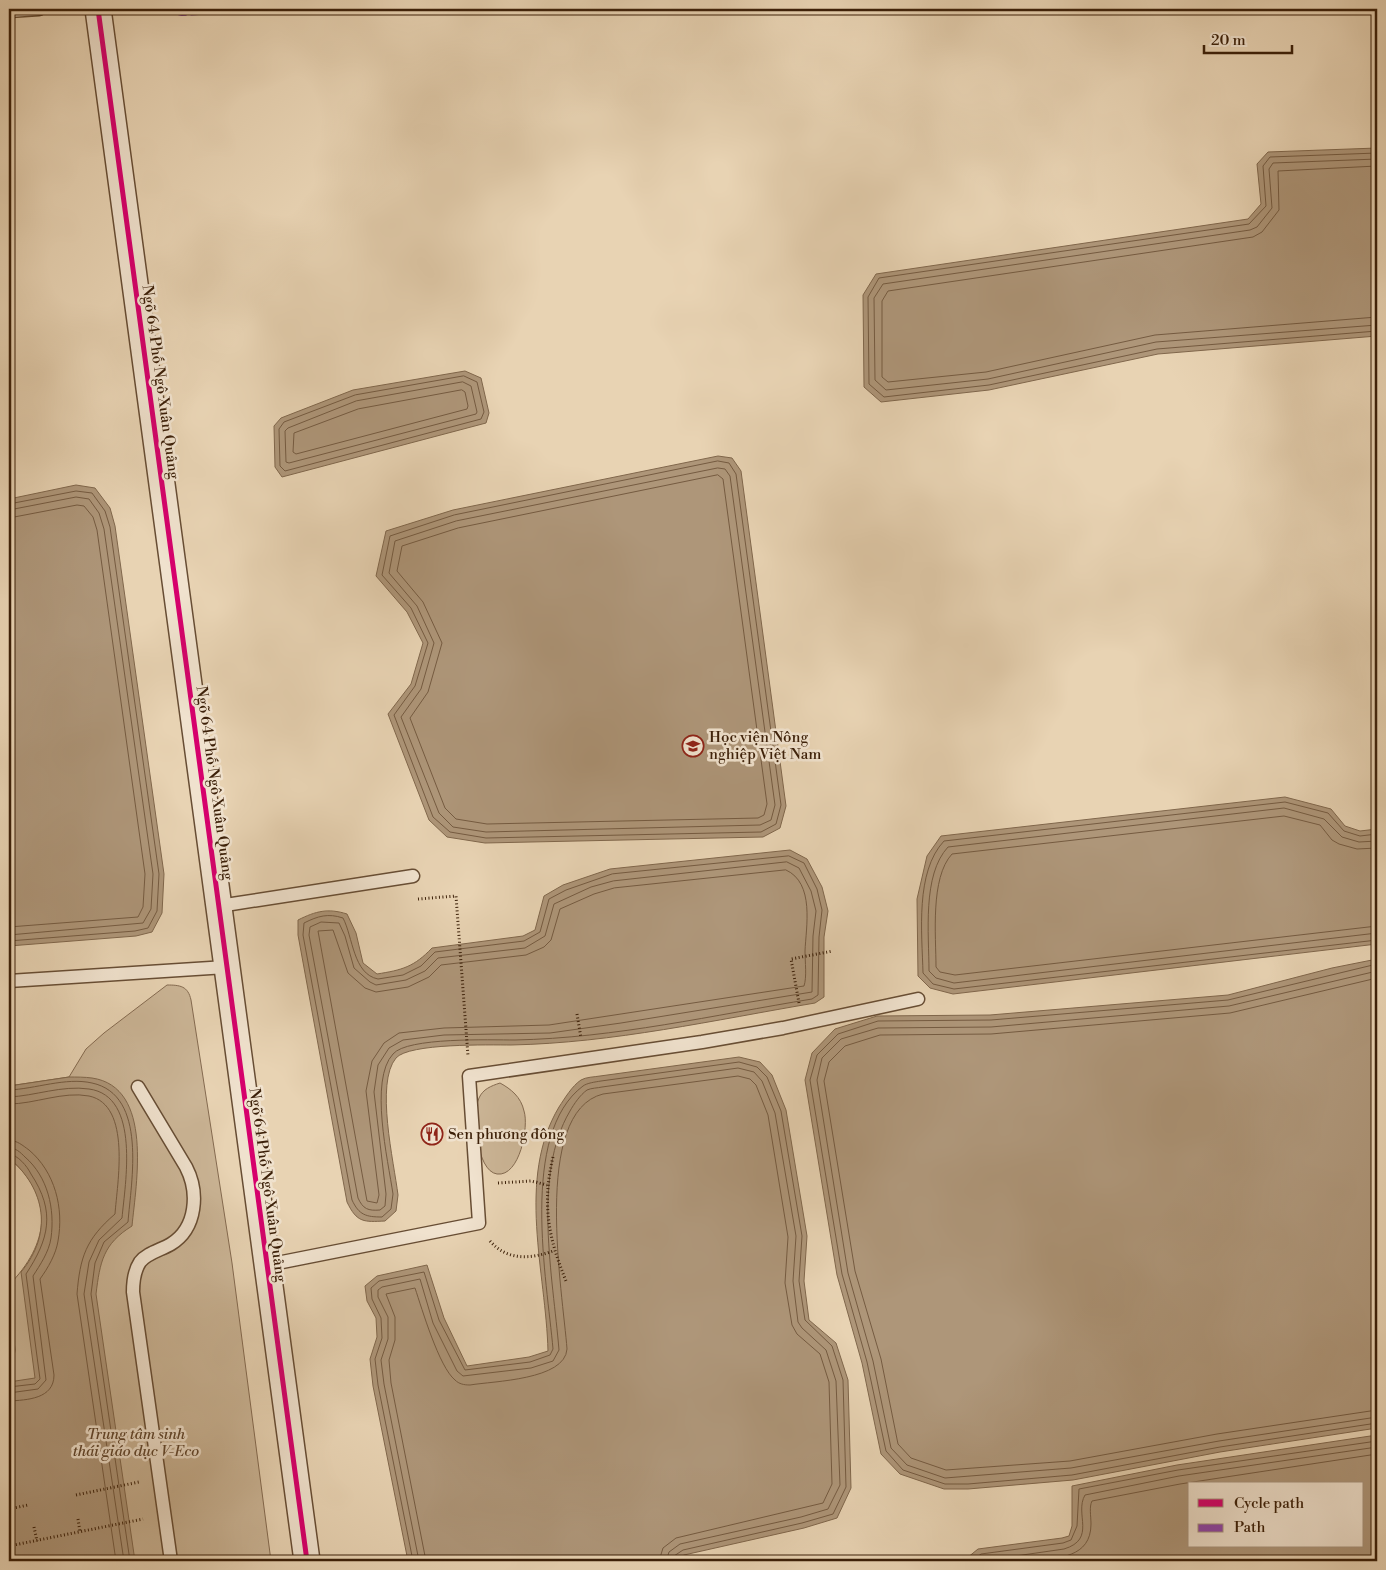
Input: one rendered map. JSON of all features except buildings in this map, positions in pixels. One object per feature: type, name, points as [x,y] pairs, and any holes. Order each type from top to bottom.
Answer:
[{"type":"street","name":"Ngõ 64 Phố Ngô Xuân Quảng","points":[[98,9],[306,1561]]},
{"type":"lane","points":[[9,11],[39,9]]},
{"type":"lane","points":[[218,906],[413,876]]},
{"type":"lane","points":[[9,981],[226,967]]},
{"type":"lane","points":[[267,1265],[479,1223],[469,1076],[702,1042],[783,1028],[918,999]]},
{"type":"lane","points":[[138,1087],[191,1176],[194,1194],[193,1212],[186,1229],[172,1243],[146,1257],[140,1263],[136,1272],[133,1292],[171,1561]]},
{"type":"path","points":[[413,876],[415,899],[456,896],[467,1051]]},
{"type":"path","points":[[800,1004],[792,959],[833,951]]},
{"type":"path","points":[[577,1014],[582,1048]]},
{"type":"path","points":[[553,1157],[547,1185],[547,1218],[553,1251],[566,1281]]},
{"type":"path","points":[[476,1184],[531,1181],[547,1185]]},
{"type":"path","points":[[479,1223],[492,1243],[515,1257],[536,1257],[553,1251]]},
{"type":"path","points":[[76,1495],[138,1483]]},
{"type":"path","points":[[9,1509],[28,1505]]},
{"type":"path","points":[[78,1519],[80,1532]]},
{"type":"path","points":[[9,1546],[142,1519]]},
{"type":"path","points":[[34,1527],[37,1541]]},
{"type":"green space","name":"Trung tâm sinh thái giáo dục V-Eco","points":[[167,985],[183,987],[190,995],[191,1000],[232,1263],[271,1561],[9,1561],[9,1364],[14,1357],[15,1350],[9,1285],[32,1253],[39,1237],[42,1221],[40,1205],[34,1189],[24,1173],[9,1158],[9,1086],[69,1077],[86,1049]]},
{"type":"green space","points":[[500,1083],[512,1091],[521,1102],[524,1111],[525,1128],[521,1149],[512,1168],[505,1173],[497,1174],[484,1163],[480,1153],[476,1116],[479,1098],[483,1092],[493,1085]]},
{"type":"water","points":[[1377,148],[1377,336],[1158,354],[989,390],[881,402],[864,387],[863,295],[876,274],[1248,219],[1261,204],[1257,164],[1268,152]]},
{"type":"water","points":[[465,371],[481,378],[489,413],[486,423],[282,477],[275,467],[274,426],[281,418],[353,390]]},
{"type":"water","points":[[718,456],[732,458],[741,471],[786,806],[780,828],[763,837],[485,843],[447,837],[429,820],[388,714],[411,684],[423,643],[407,612],[376,576],[386,531],[453,510]]},
{"type":"water","points":[[76,485],[95,488],[110,508],[115,526],[164,874],[162,913],[152,932],[136,936],[9,946],[9,499]]},
{"type":"water","points":[[1285,797],[1331,809],[1345,826],[1360,831],[1377,829],[1377,944],[953,994],[930,988],[918,976],[917,899],[927,856],[941,836]]},
{"type":"water","points":[[790,850],[807,859],[822,887],[828,911],[824,937],[824,997],[815,1003],[625,1035],[549,1043],[432,1047],[404,1053],[396,1058],[390,1070],[386,1104],[398,1195],[396,1211],[385,1221],[366,1221],[354,1214],[347,1202],[298,935],[298,920],[322,911],[347,914],[356,933],[363,963],[377,974],[407,967],[419,960],[432,948],[523,936],[535,930],[544,896],[563,885],[610,869]]},
{"type":"water","points":[[1377,959],[1377,1428],[1220,1452],[1073,1480],[968,1489],[944,1489],[900,1474],[881,1454],[862,1363],[837,1275],[805,1080],[812,1053],[835,1029],[877,1016],[990,1015],[1228,995],[1332,968]]},
{"type":"water","points":[[739,1057],[760,1062],[772,1075],[786,1110],[807,1236],[804,1281],[809,1320],[836,1343],[848,1380],[851,1488],[837,1518],[804,1528],[684,1555],[674,1561],[408,1561],[373,1386],[370,1359],[377,1337],[376,1318],[367,1301],[365,1286],[377,1276],[427,1265],[444,1318],[467,1366],[529,1357],[548,1351],[539,1258],[536,1195],[539,1164],[546,1135],[559,1107],[575,1085],[585,1078]]},
{"type":"water","points":[[69,1077],[92,1078],[112,1085],[125,1099],[133,1118],[137,1140],[136,1186],[132,1226],[122,1233],[109,1247],[99,1272],[96,1294],[135,1561],[9,1561],[9,1382],[35,1378],[21,1272],[38,1243],[41,1212],[31,1184],[9,1158],[9,1086]]},
{"type":"water","points":[[1377,1435],[1377,1561],[967,1561],[967,1558],[978,1549],[1069,1536],[1072,1526],[1072,1486],[1177,1465]]},
{"type":"marked path","points":[[155,9],[182,14],[262,9]]},
{"type":"cycle path","points":[[98,9],[307,1561]]},
{"type":"place","name":"Học viện Nông nghiệp Việt Nam","points":[[693,746]]},
{"type":"place","name":"Sen phương đông","points":[[432,1134]]}]
